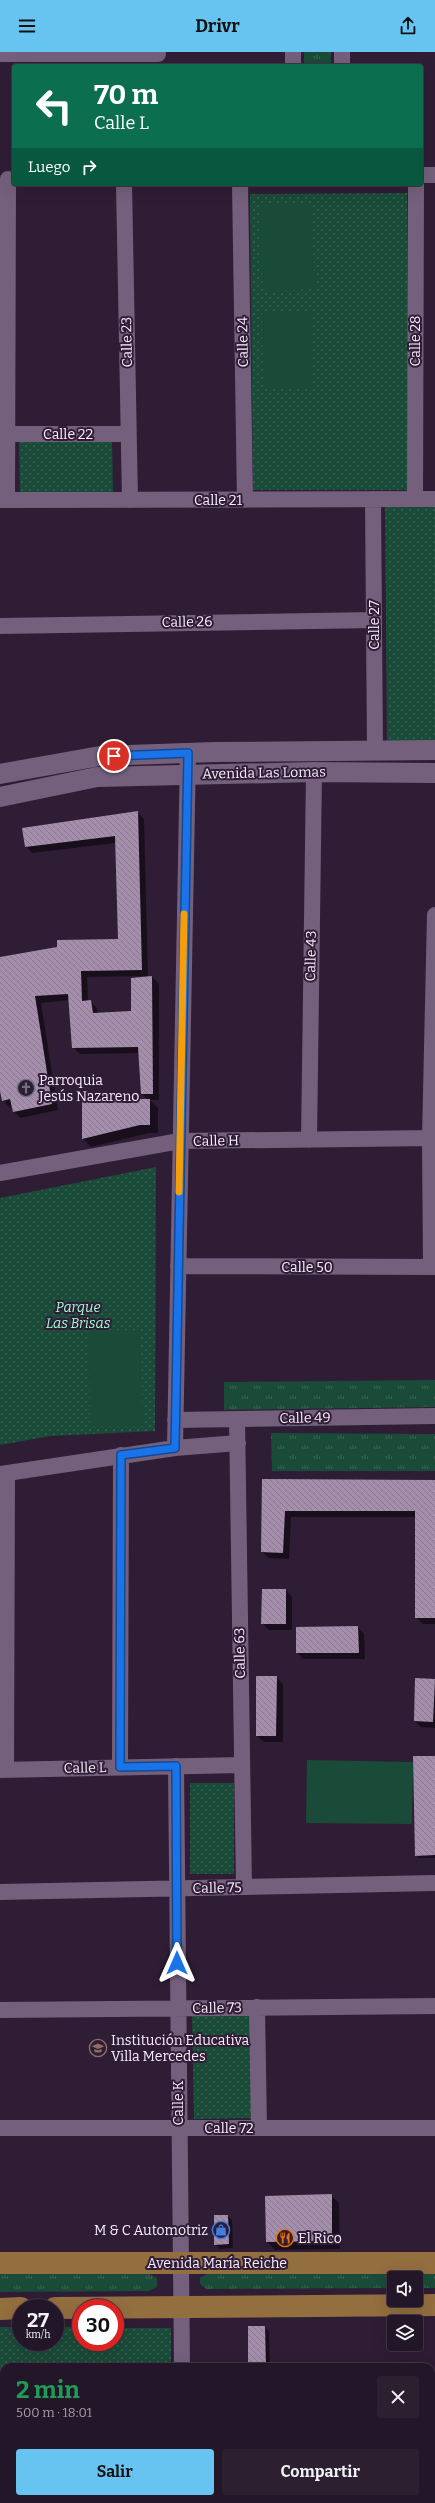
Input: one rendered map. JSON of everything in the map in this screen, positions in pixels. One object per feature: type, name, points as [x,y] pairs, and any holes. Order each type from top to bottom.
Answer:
[{"type":"main road","name":"Avenida María Reiche","points":[[0,2263],[435,2263]]},
{"type":"main road","points":[[64,2308],[435,2305]]},
{"type":"main road","points":[[0,2309],[12,2308]]},
{"type":"street","points":[[293,52],[293,64]]},
{"type":"street","points":[[342,52],[342,64]]},
{"type":"street","points":[[0,54],[158,57]]},
{"type":"street","points":[[423,175],[435,175]]},
{"type":"street","points":[[4,500],[7,434],[7,179]]},
{"type":"street","name":"Calle 23","points":[[124,186],[130,500]]},
{"type":"street","name":"Calle 24","points":[[240,186],[245,500]]},
{"type":"street","name":"Calle 28","points":[[415,499],[416,186]]},
{"type":"street","name":"Calle 22","points":[[7,434],[128,434]]},
{"type":"street","name":"Calle 27","points":[[373,499],[375,751]]},
{"type":"street","name":"Calle 21","points":[[4,500],[435,499]]},
{"type":"street","name":"Calle 26","points":[[0,626],[374,620]]},
{"type":"street","name":"Avenida Las Lomas","points":[[0,774],[100,756],[188,753],[435,750]]},
{"type":"street","points":[[175,1448],[188,753]]},
{"type":"street","name":"Avenida Las Lomas","points":[[0,797],[97,777],[314,772],[435,773]]},
{"type":"street","name":"Calle 43","points":[[309,1140],[314,772]]},
{"type":"street","points":[[433,1267],[435,915]]},
{"type":"street","name":"Calle H","points":[[0,1173],[180,1141],[433,1138]]},
{"type":"street","name":"Calle 50","points":[[178,1266],[433,1267]]},
{"type":"street","name":"Calle 49","points":[[175,1420],[435,1416]]},
{"type":"street","name":"Calle 63","points":[[237,1419],[244,1887]]},
{"type":"street","points":[[3,1769],[3,1473],[175,1448],[238,1443]]},
{"type":"street","points":[[120,1767],[121,1455]]},
{"type":"street","name":"Calle L","points":[[3,1769],[242,1765]]},
{"type":"street","name":"Calle K","points":[[176,1766],[178,2128],[182,2363]]},
{"type":"street","name":"Calle 75","points":[[0,1892],[435,1883]]},
{"type":"street","name":"Calle 73","points":[[0,2010],[435,2006]]},
{"type":"street","points":[[257,2007],[259,2128]]},
{"type":"street","name":"Calle 72","points":[[0,2128],[435,2128]]},
{"type":"green space","points":[[304,52],[331,52],[331,64],[304,64]]},
{"type":"green space","points":[[407,193],[410,490],[253,490],[250,194]]},
{"type":"green space","points":[[311,204],[315,289],[263,291],[259,206]]},
{"type":"green space","points":[[262,311],[312,311],[313,389],[263,389]]},
{"type":"green space","points":[[112,441],[113,492],[20,493],[19,442]]},
{"type":"green space","points":[[385,505],[435,505],[435,742],[387,742]]},
{"type":"green space","name":"Parque Las Brisas","points":[[156,1167],[155,1431],[50,1436],[0,1445],[0,1198]]},
{"type":"green space","points":[[89,1330],[141,1330],[143,1426],[90,1426]]},
{"type":"green space","points":[[435,1380],[435,1407],[224,1410],[224,1382]]},
{"type":"green space","points":[[271,1433],[435,1434],[435,1471],[272,1471]]},
{"type":"green space","points":[[307,1760],[413,1762],[412,1824],[306,1823]]},
{"type":"green space","points":[[190,1783],[234,1783],[234,1874],[190,1874]]},
{"type":"green space","points":[[192,2015],[258,2015],[259,2118],[194,2119]]},
{"type":"green space","points":[[387,2273],[387,2288],[206,2289],[200,2284],[200,2278],[207,2274]]},
{"type":"green space","points":[[423,2273],[435,2273],[435,2288],[423,2288]]},
{"type":"green space","points":[[0,2274],[149,2274],[157,2278],[157,2287],[149,2291],[0,2292]]},
{"type":"green space","points":[[0,2327],[12,2327],[12,2351],[64,2351],[64,2327],[72,2327],[72,2351],[124,2351],[124,2328],[171,2328],[171,2363],[0,2363]]},
{"type":"building","points":[[138,811],[142,970],[81,971],[82,1001],[91,1000],[93,1013],[131,1011],[131,978],[152,976],[153,1094],[141,1094],[138,1047],[72,1048],[68,994],[35,996],[52,1104],[13,1112],[10,1099],[2,1101],[0,1091],[0,957],[57,947],[57,940],[118,939],[115,836],[25,847],[22,828]]},
{"type":"building","points":[[82,1099],[150,1099],[150,1125],[140,1125],[82,1139]]},
{"type":"building","points":[[262,1479],[435,1480],[435,1618],[415,1618],[415,1511],[285,1511],[283,1553],[261,1552]]},
{"type":"building","points":[[262,1589],[286,1589],[286,1624],[261,1624]]},
{"type":"building","points":[[358,1626],[359,1653],[296,1653],[296,1627]]},
{"type":"building","points":[[256,1676],[277,1676],[276,1736],[256,1736]]},
{"type":"building","points":[[415,1678],[435,1679],[433,1722],[414,1721]]},
{"type":"building","points":[[413,1756],[435,1756],[435,1855],[415,1856]]},
{"type":"building","points":[[332,2194],[332,2241],[266,2242],[265,2196]]},
{"type":"building","name":"M & C Automotriz","points":[[214,2215],[228,2215],[229,2244],[214,2245]]},
{"type":"building","points":[[248,2326],[265,2326],[266,2363],[248,2363]]},
{"type":"slow traffic","points":[[179,1192],[184,914]]},
{"type":"place","name":"Parroquia Jesús Nazareno","points":[[26,1088]]},
{"type":"place","name":"Institución Educativa Villa Mercedes","points":[[98,2048]]},
{"type":"place","name":"M & C Automotriz","points":[[221,2230]]},
{"type":"place","name":"El Rico","points":[[285,2238]]},
{"type":"route","points":[[114,756],[188,753],[175,1448],[121,1455],[120,1767],[176,1766],[177,1963]]}]
